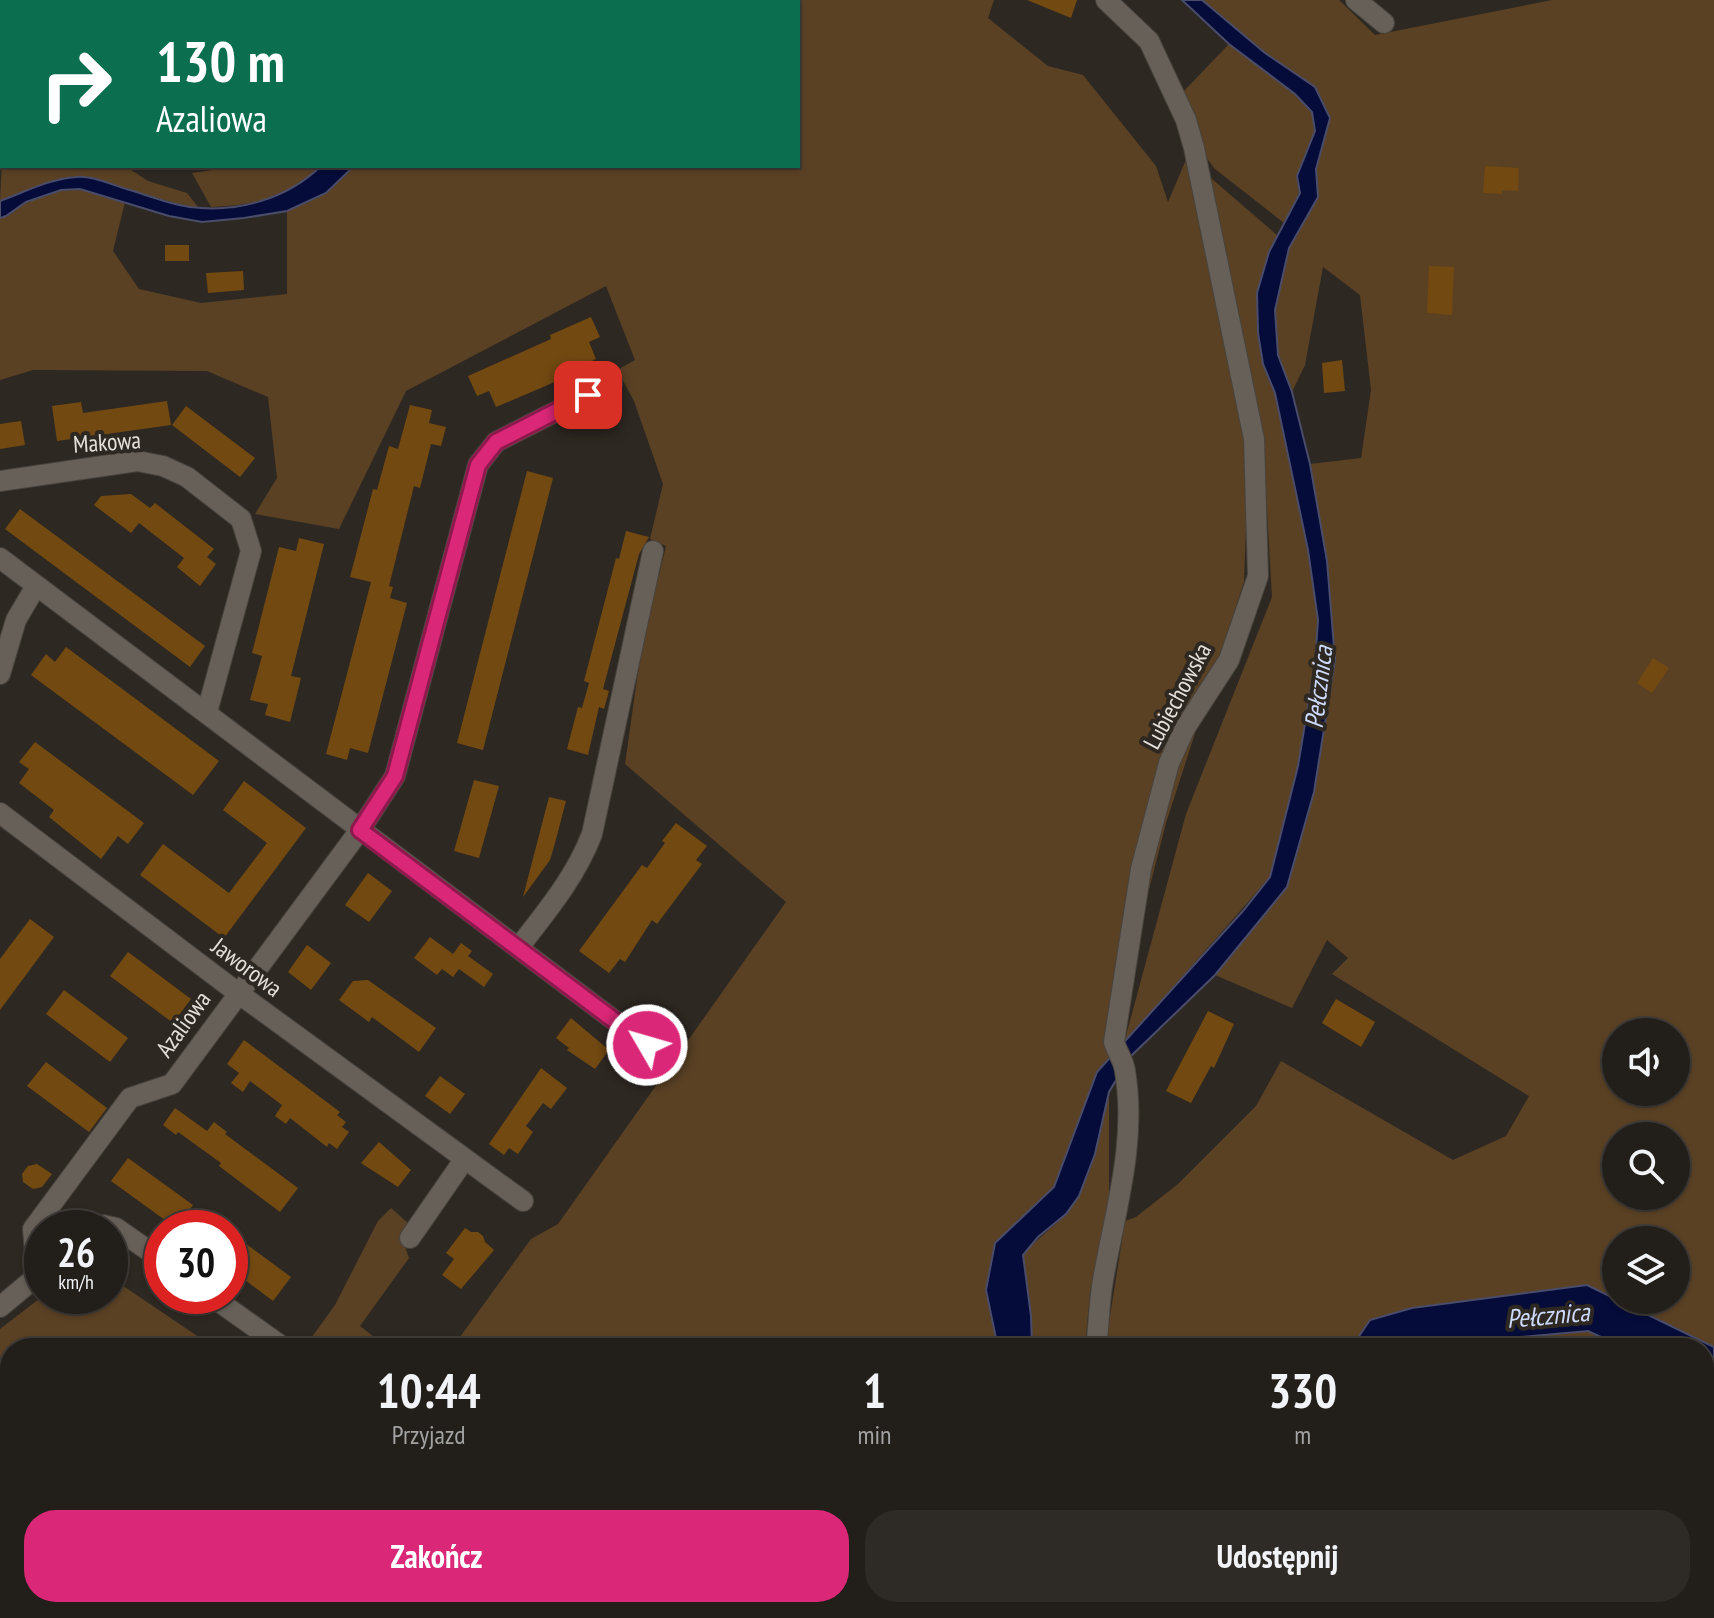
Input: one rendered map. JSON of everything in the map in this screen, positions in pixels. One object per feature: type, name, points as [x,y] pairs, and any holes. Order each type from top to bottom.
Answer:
[{"type":"street","name":"Lubiechowska","points":[[1097,1338],[1103,1282],[1122,1195],[1126,1160],[1128,1101],[1125,1068],[1114,1042],[1141,869],[1169,763],[1185,728],[1229,660],[1258,576],[1254,439],[1194,148],[1186,120],[1149,41],[1106,0]]},
{"type":"street","points":[[1356,0],[1384,23]]},
{"type":"street","name":"Azaliowa","points":[[47,1210],[130,1098],[172,1084],[360,830],[395,776],[478,465],[496,442],[612,383]]},
{"type":"street","name":"Makowa","points":[[0,481],[137,461],[163,466],[187,477],[241,519],[251,551],[207,712]]},
{"type":"street","points":[[519,947],[567,883],[584,856],[592,834],[653,551]]},
{"type":"street","points":[[0,558],[647,1045]]},
{"type":"street","points":[[0,674],[16,620],[36,586]]},
{"type":"street","name":"Jaworowa","points":[[0,813],[238,993],[523,1201]]},
{"type":"street","points":[[410,1238],[464,1160]]},
{"type":"street","points":[[0,1307],[24,1287]]},
{"type":"street","points":[[236,1314],[270,1338]]},
{"type":"shaded area","points":[[800,0],[994,0],[988,18],[1048,66],[1083,75],[1156,166],[1168,202],[1188,155],[1245,444],[1247,501],[1244,582],[1166,823],[1109,1046],[1109,1058],[1097,1072],[1054,1187],[995,1244],[986,1290],[996,1338],[459,1338],[531,1239],[558,1224],[786,902],[625,764],[642,643],[666,546],[650,539],[663,484],[634,401],[617,370],[635,360],[606,286],[406,391],[339,529],[255,514],[277,478],[268,397],[207,371],[33,370],[0,380],[0,218],[27,202],[53,192],[76,190],[125,202],[113,251],[139,289],[201,303],[287,294],[287,211],[326,193],[352,168],[800,168]]},
{"type":"shaded area","points":[[1202,0],[1339,0],[1375,35],[1552,0],[1714,0],[1714,1338],[1696,1338],[1647,1314],[1690,1314],[1690,1226],[1602,1226],[1602,1292],[1587,1285],[1370,1320],[1358,1338],[1107,1338],[1125,1221],[1136,1217],[1178,1184],[1256,1106],[1281,1061],[1453,1160],[1506,1136],[1529,1096],[1332,974],[1348,958],[1327,940],[1292,1008],[1215,975],[1287,887],[1335,660],[1327,561],[1310,464],[1361,458],[1371,390],[1360,295],[1323,267],[1305,365],[1292,392],[1278,355],[1275,310],[1289,248],[1318,197],[1316,169],[1330,117],[1315,87],[1265,53]]},
{"type":"shaded area","points":[[1229,44],[1295,94],[1312,112],[1315,131],[1297,175],[1300,193],[1284,223],[1215,169],[1202,152],[1182,93]]},
{"type":"shaded area","points":[[2,168],[128,168],[148,181],[187,193],[198,207],[80,176],[0,201]]},
{"type":"shaded area","points":[[227,168],[319,168],[284,193],[257,202],[211,207],[192,173]]},
{"type":"shaded area","points":[[1204,172],[1278,236],[1269,252],[1263,364],[1275,393],[1308,550],[1318,620],[1315,664],[1298,766],[1270,877],[1124,1043],[1186,814],[1272,597],[1263,441]]},
{"type":"shaded area","points":[[1109,1092],[1109,1213],[1090,1292],[1086,1338],[1032,1338],[1023,1255],[1063,1217],[1077,1198],[1095,1154]]},
{"type":"shaded area","points":[[391,1208],[409,1224],[404,1244],[409,1258],[360,1326],[375,1338],[311,1338],[335,1305],[378,1221]]},
{"type":"shaded area","points":[[128,1289],[144,1300],[144,1314],[165,1314],[200,1338],[0,1338],[0,1329],[24,1311],[24,1314],[128,1314]]},
{"type":"shaded area","points":[[1588,1331],[1603,1338],[1510,1338]]},
{"type":"water","name":"Pełcznica","points":[[1182,0],[1202,0],[1265,53],[1315,87],[1330,118],[1316,169],[1318,197],[1289,248],[1275,310],[1278,355],[1292,392],[1310,464],[1327,561],[1335,660],[1314,792],[1287,887],[1215,975],[1130,1057],[1109,1092],[1095,1154],[1079,1196],[1066,1214],[1038,1237],[1023,1255],[1032,1338],[996,1338],[986,1290],[995,1243],[1054,1187],[1097,1072],[1270,877],[1298,766],[1315,664],[1318,620],[1308,550],[1275,393],[1263,364],[1257,293],[1269,252],[1300,193],[1297,176],[1315,131],[1312,112],[1295,94],[1229,44]]},
{"type":"water","points":[[319,168],[352,168],[326,193],[287,211],[244,218],[202,222],[169,216],[80,189],[61,190],[26,202],[0,218],[0,201],[66,178],[96,179],[182,206],[226,208],[277,195]]},
{"type":"water","name":"Pełcznica","points":[[1587,1285],[1602,1292],[1602,1314],[1646,1314],[1696,1338],[1603,1338],[1588,1331],[1510,1338],[1358,1338],[1370,1320],[1412,1308]]},
{"type":"building","points":[[1027,0],[1077,0],[1071,18]]},
{"type":"building","points":[[1485,166],[1519,168],[1518,191],[1483,193]]},
{"type":"building","points":[[165,245],[189,245],[189,261],[165,261]]},
{"type":"building","points":[[1429,266],[1454,267],[1452,315],[1427,313]]},
{"type":"building","points":[[243,271],[244,290],[208,293],[206,273]]},
{"type":"building","points":[[591,317],[600,337],[589,342],[596,359],[555,377],[557,381],[496,407],[489,391],[477,396],[468,376],[551,339],[550,335]]},
{"type":"building","points":[[1342,360],[1345,391],[1324,393],[1322,363]]},
{"type":"building","points":[[167,401],[171,425],[57,441],[52,406],[81,402],[83,413]]},
{"type":"building","points":[[410,405],[432,410],[429,423],[446,427],[441,446],[431,444],[420,488],[414,486],[389,586],[393,587],[390,598],[407,603],[368,753],[350,748],[347,760],[326,754],[371,582],[350,577],[373,489],[377,490],[389,446],[398,449]]},
{"type":"building","points":[[186,406],[255,458],[240,477],[172,425]]},
{"type":"building","points":[[21,421],[25,445],[0,449],[0,424]]},
{"type":"building","points":[[527,471],[553,478],[483,750],[457,743]]},
{"type":"building","points":[[131,494],[150,508],[155,503],[214,549],[207,557],[216,564],[200,586],[177,567],[184,558],[139,523],[131,533],[94,505],[101,496]]},
{"type":"building","points":[[20,509],[205,646],[190,667],[5,529]]},
{"type":"building","points":[[626,531],[649,537],[639,554],[603,689],[609,691],[604,709],[599,707],[588,755],[567,749],[578,707],[582,708],[589,683],[584,681]]},
{"type":"building","points":[[299,538],[324,544],[291,676],[301,678],[290,722],[265,715],[268,704],[250,700],[262,656],[252,653],[279,547],[296,551]]},
{"type":"building","points":[[66,647],[219,761],[193,795],[31,675],[46,654],[55,662]]},
{"type":"building","points":[[1653,658],[1669,668],[1652,693],[1637,683]]},
{"type":"building","points":[[35,742],[144,823],[128,844],[118,836],[101,859],[49,817],[54,810],[19,783],[29,769],[19,762]]},
{"type":"building","points":[[474,780],[499,786],[479,858],[454,851]]},
{"type":"building","points":[[244,781],[306,828],[224,938],[140,875],[163,844],[229,893],[267,843],[223,810]]},
{"type":"building","points":[[549,797],[566,801],[550,860],[523,897]]},
{"type":"building","points":[[676,823],[707,846],[696,860],[702,864],[657,924],[652,920],[625,962],[620,959],[609,973],[579,951],[642,865],[647,868]]},
{"type":"building","points":[[368,873],[392,891],[369,922],[345,905]]},
{"type":"building","points":[[30,919],[54,937],[0,1010],[0,959]]},
{"type":"building","points":[[430,937],[453,954],[461,943],[472,951],[468,956],[493,974],[484,987],[459,969],[453,977],[442,969],[437,975],[414,958]]},
{"type":"building","points":[[307,945],[331,963],[311,990],[288,972]]},
{"type":"building","points":[[128,952],[191,999],[173,1023],[110,976]]},
{"type":"building","points":[[368,980],[436,1028],[419,1052],[372,1017],[369,1022],[339,1000],[353,981]]},
{"type":"building","points":[[64,990],[128,1038],[110,1062],[46,1014]]},
{"type":"building","points":[[1336,999],[1375,1022],[1361,1047],[1322,1023]]},
{"type":"building","points":[[1208,1011],[1234,1024],[1214,1068],[1211,1066],[1191,1103],[1166,1091]]},
{"type":"building","points":[[571,1018],[609,1050],[595,1069],[567,1050],[569,1048],[556,1038]]},
{"type":"building","points":[[244,1040],[340,1112],[337,1115],[346,1122],[342,1127],[349,1132],[337,1149],[329,1143],[327,1147],[290,1118],[286,1124],[275,1116],[282,1105],[250,1081],[243,1092],[231,1083],[239,1073],[227,1064]]},
{"type":"building","points":[[46,1062],[107,1108],[89,1132],[27,1086]]},
{"type":"building","points":[[541,1068],[567,1088],[551,1109],[543,1103],[526,1126],[533,1132],[518,1154],[509,1148],[504,1155],[489,1144]]},
{"type":"building","points":[[440,1076],[465,1094],[450,1114],[425,1096]]},
{"type":"building","points":[[175,1108],[207,1131],[214,1122],[227,1132],[225,1134],[298,1188],[280,1212],[219,1166],[221,1163],[163,1125]]},
{"type":"building","points":[[379,1142],[411,1170],[398,1187],[361,1163]]},
{"type":"building","points":[[128,1158],[193,1205],[189,1210],[151,1210],[111,1181]]},
{"type":"building","points":[[37,1164],[52,1174],[42,1187],[33,1189],[23,1182],[22,1174],[28,1166]]},
{"type":"building","points":[[465,1228],[478,1232],[494,1250],[461,1289],[442,1275],[454,1259],[446,1253]]},
{"type":"building","points":[[248,1245],[291,1277],[273,1301],[248,1282]]},
{"type":"route","points":[[588,395],[496,442],[478,465],[395,776],[360,830],[647,1045]]}]
